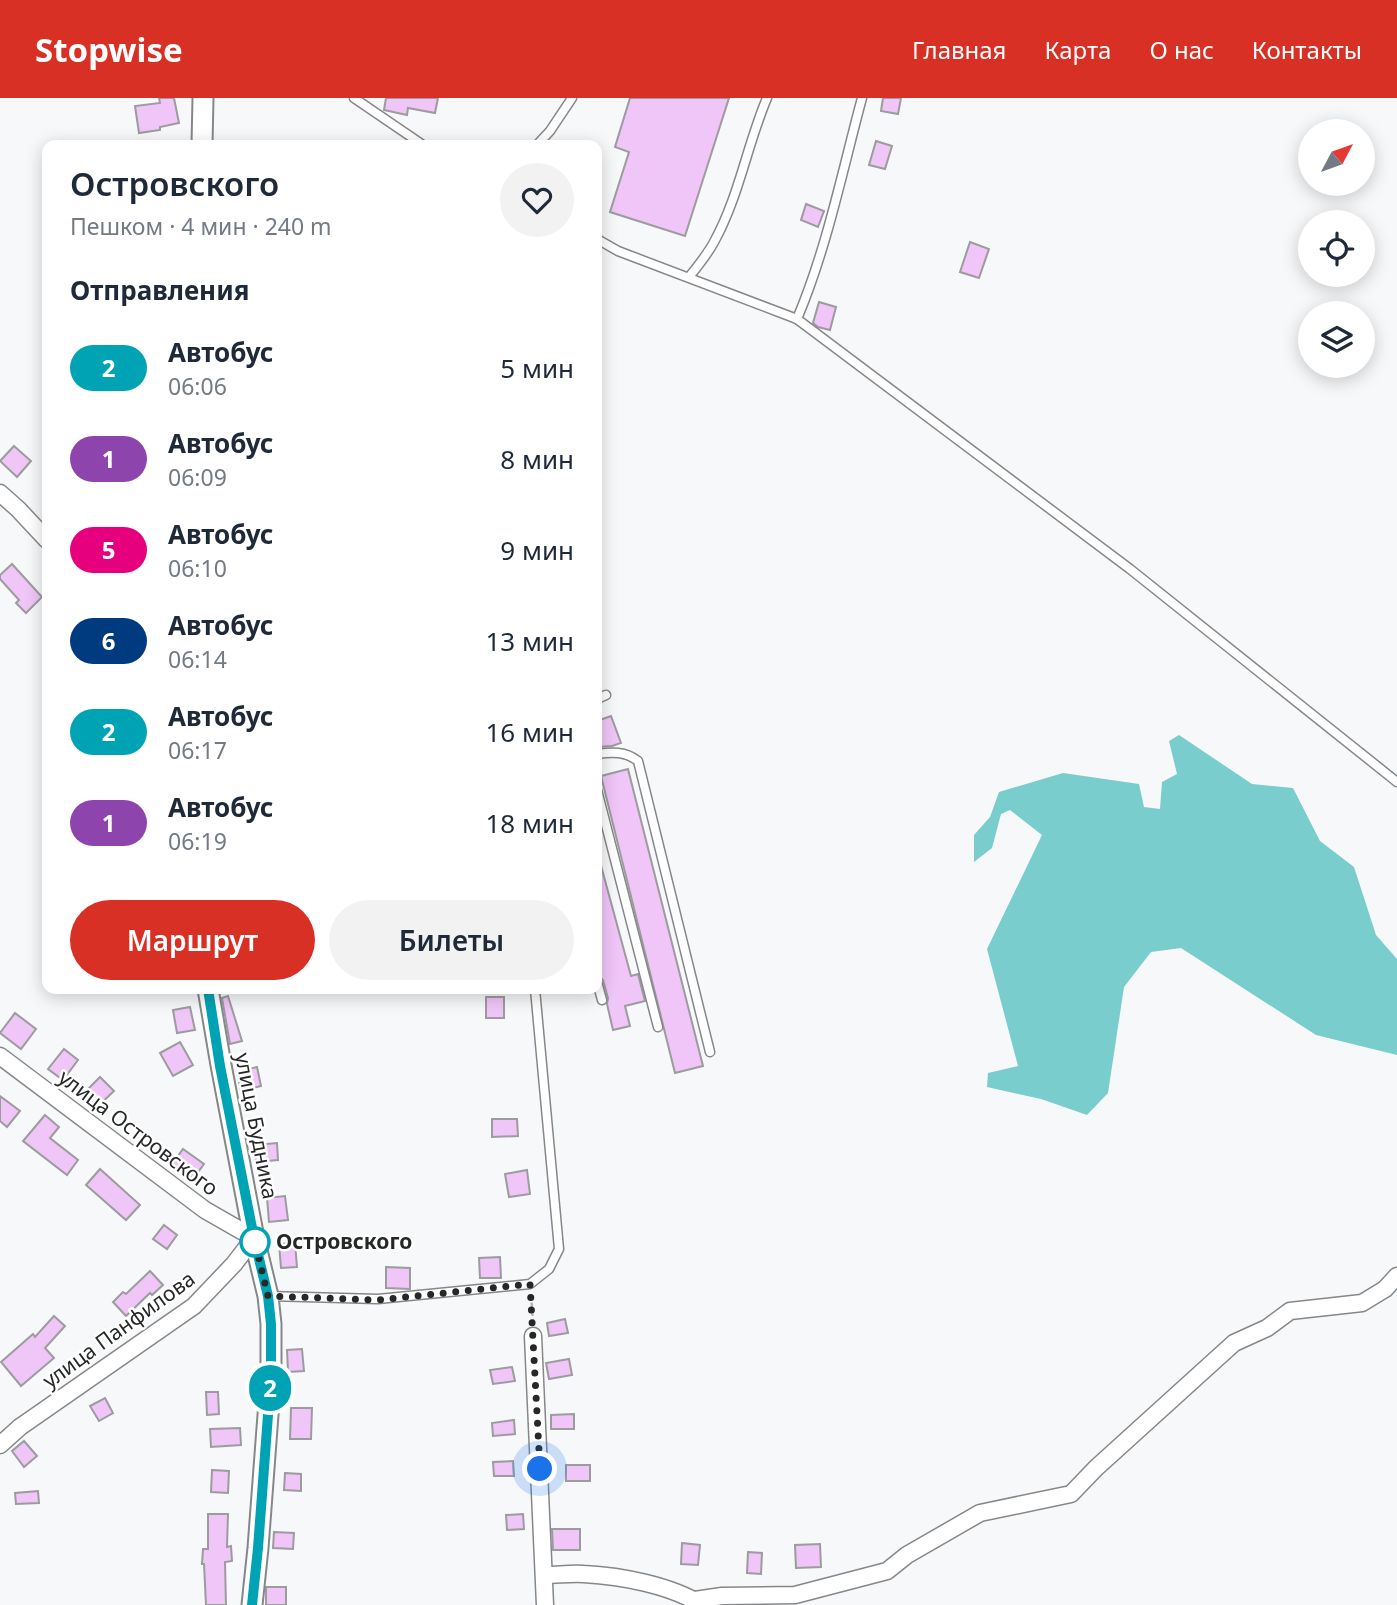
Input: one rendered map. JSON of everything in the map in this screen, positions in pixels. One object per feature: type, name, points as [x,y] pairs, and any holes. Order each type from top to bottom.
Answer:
[{"type":"street","points":[[202,140],[203,98]]},
{"type":"street","points":[[0,493],[42,535]]},
{"type":"street","name":"улица Будника","points":[[209,994],[220,1066],[268,1296],[271,1324],[271,1375],[252,1605]]},
{"type":"street","name":"улица Островского","points":[[0,1056],[205,1210],[254,1238]]},
{"type":"street","name":"улица Панфилова","points":[[0,1445],[20,1427],[194,1306],[234,1264],[254,1238]]},
{"type":"street","points":[[545,1575],[606,1576],[673,1591],[699,1603],[722,1596],[795,1595],[887,1571],[907,1555],[980,1513],[1072,1494],[1096,1468],[1234,1343],[1267,1328],[1290,1311],[1363,1303],[1385,1289],[1397,1276]]},
{"type":"street","points":[[533,1336],[545,1605]]},
{"type":"lane","points":[[354,98],[416,140]]},
{"type":"lane","points":[[542,140],[572,98]]},
{"type":"lane","points":[[689,277],[716,239],[738,186],[767,98]]},
{"type":"lane","points":[[797,319],[811,286],[862,98]]},
{"type":"lane","points":[[602,242],[618,251],[797,319],[1130,569],[1397,782]]},
{"type":"lane","points":[[602,697],[606,695]]},
{"type":"lane","points":[[602,754],[621,753],[638,761],[710,1052]]},
{"type":"lane","points":[[602,809],[658,1027]]},
{"type":"lane","points":[[268,1296],[378,1300],[530,1284],[549,1269],[559,1249],[535,994]]},
{"type":"lane","points":[[600,994],[602,1000]]},
{"type":"path","points":[[530,1284],[533,1336]]},
{"type":"water","points":[[1179,735],[1252,784],[1293,788],[1320,841],[1354,867],[1376,935],[1397,959],[1397,1055],[1316,1035],[1181,948],[1151,952],[1124,987],[1108,1093],[1087,1115],[1041,1099],[987,1087],[988,1073],[1018,1066],[987,949],[1042,835],[1010,810],[1001,814],[992,848],[974,862],[974,835],[990,817],[999,792],[1063,773],[1139,784],[1144,807],[1160,809],[1162,782],[1177,774],[1169,741]]},
{"type":"building","points":[[159,98],[174,98],[179,123],[160,127],[160,130],[139,133],[135,106],[160,103]]},
{"type":"building","points":[[386,98],[438,98],[435,113],[408,108],[407,115],[384,110]]},
{"type":"building","points":[[630,98],[729,98],[685,236],[610,212],[629,152],[615,147]]},
{"type":"building","points":[[883,98],[901,98],[898,114],[881,111]]},
{"type":"building","points":[[876,141],[892,146],[885,169],[869,165]]},
{"type":"building","points":[[806,204],[824,211],[818,227],[801,220]]},
{"type":"building","points":[[970,242],[989,249],[979,278],[960,272]]},
{"type":"building","points":[[819,302],[836,307],[830,330],[813,323]]},
{"type":"building","points":[[14,446],[31,461],[17,477],[0,461]]},
{"type":"building","points":[[12,564],[42,597],[26,613],[16,603],[19,600],[0,579],[0,575]]},
{"type":"building","points":[[611,716],[621,743],[602,747],[602,719]]},
{"type":"building","points":[[628,769],[703,1066],[675,1073],[602,776]]},
{"type":"building","points":[[602,869],[631,976],[638,974],[645,1001],[625,1006],[630,1026],[613,1030],[603,980]]},
{"type":"building","points":[[228,996],[242,1041],[230,1044],[222,998]]},
{"type":"building","points":[[486,997],[504,997],[504,1018],[486,1018]]},
{"type":"building","points":[[190,1007],[195,1030],[177,1033],[173,1010]]},
{"type":"building","points":[[15,1013],[36,1029],[21,1049],[0,1033]]},
{"type":"building","points":[[180,1042],[193,1065],[173,1076],[160,1053]]},
{"type":"building","points":[[64,1049],[78,1060],[63,1080],[48,1069]]},
{"type":"building","points":[[257,1067],[261,1086],[241,1091],[237,1072]]},
{"type":"building","points":[[100,1077],[114,1091],[97,1107],[84,1093]]},
{"type":"building","points":[[0,1096],[20,1111],[7,1127],[0,1121]]},
{"type":"building","points":[[45,1115],[59,1127],[50,1138],[78,1160],[67,1175],[23,1141]]},
{"type":"building","points":[[492,1119],[517,1119],[518,1136],[492,1137]]},
{"type":"building","points":[[277,1143],[278,1160],[256,1162],[254,1145]]},
{"type":"building","points":[[183,1149],[204,1164],[193,1179],[172,1164]]},
{"type":"building","points":[[100,1169],[140,1205],[126,1220],[86,1185]]},
{"type":"building","points":[[527,1170],[530,1194],[509,1197],[505,1174]]},
{"type":"building","points":[[285,1196],[288,1220],[269,1222],[267,1198]]},
{"type":"building","points":[[164,1225],[177,1235],[167,1249],[153,1239]]},
{"type":"building","points":[[295,1243],[297,1267],[281,1268],[279,1244]]},
{"type":"building","points":[[500,1257],[501,1278],[480,1278],[479,1258]]},
{"type":"building","points":[[386,1267],[410,1268],[410,1289],[386,1288]]},
{"type":"building","points":[[150,1271],[163,1285],[152,1295],[150,1293],[126,1316],[113,1302],[123,1292],[126,1294]]},
{"type":"building","points":[[54,1316],[65,1326],[45,1348],[54,1358],[21,1386],[1,1362],[33,1334],[35,1337]]},
{"type":"building","points":[[565,1319],[568,1333],[549,1336],[547,1323]]},
{"type":"building","points":[[302,1349],[304,1371],[288,1372],[287,1350]]},
{"type":"building","points":[[569,1359],[572,1375],[549,1379],[546,1363]]},
{"type":"building","points":[[512,1367],[515,1381],[493,1384],[490,1370]]},
{"type":"building","points":[[206,1392],[218,1392],[219,1414],[207,1415]]},
{"type":"building","points":[[105,1398],[113,1413],[99,1421],[90,1406]]},
{"type":"building","points":[[291,1408],[312,1408],[311,1439],[290,1439]]},
{"type":"building","points":[[574,1414],[574,1429],[551,1429],[551,1415]]},
{"type":"building","points":[[514,1420],[515,1434],[493,1436],[492,1423]]},
{"type":"building","points":[[240,1428],[241,1445],[211,1447],[210,1429]]},
{"type":"building","points":[[24,1441],[37,1456],[24,1467],[12,1451]]},
{"type":"building","points":[[513,1461],[514,1476],[494,1476],[493,1462]]},
{"type":"building","points":[[566,1465],[590,1465],[590,1481],[566,1481]]},
{"type":"building","points":[[212,1470],[229,1471],[228,1493],[211,1492]]},
{"type":"building","points":[[285,1473],[301,1474],[301,1491],[284,1490]]},
{"type":"building","points":[[38,1491],[39,1503],[16,1504],[15,1493]]},
{"type":"building","points":[[208,1514],[228,1514],[227,1547],[231,1546],[232,1561],[225,1562],[226,1605],[206,1605],[202,1564],[203,1549],[208,1549]]},
{"type":"building","points":[[523,1514],[524,1529],[507,1530],[506,1515]]},
{"type":"building","points":[[552,1529],[580,1529],[580,1550],[553,1550]]},
{"type":"building","points":[[274,1532],[294,1533],[293,1549],[273,1548]]},
{"type":"building","points":[[682,1543],[700,1545],[698,1565],[681,1564]]},
{"type":"building","points":[[820,1544],[821,1567],[796,1568],[795,1545]]},
{"type":"building","points":[[748,1552],[762,1553],[761,1574],[747,1573]]},
{"type":"building","points":[[266,1587],[286,1587],[286,1605],[266,1605]]},
{"type":"bus line","name":"2","points":[[209,994],[220,1066],[268,1296],[271,1324],[271,1375],[252,1605]]},
{"type":"place","name":"Островского","points":[[255,1242]]},
{"type":"route","points":[[255,1242],[254,1238],[268,1296],[378,1300],[530,1284],[540,1469]]}]
